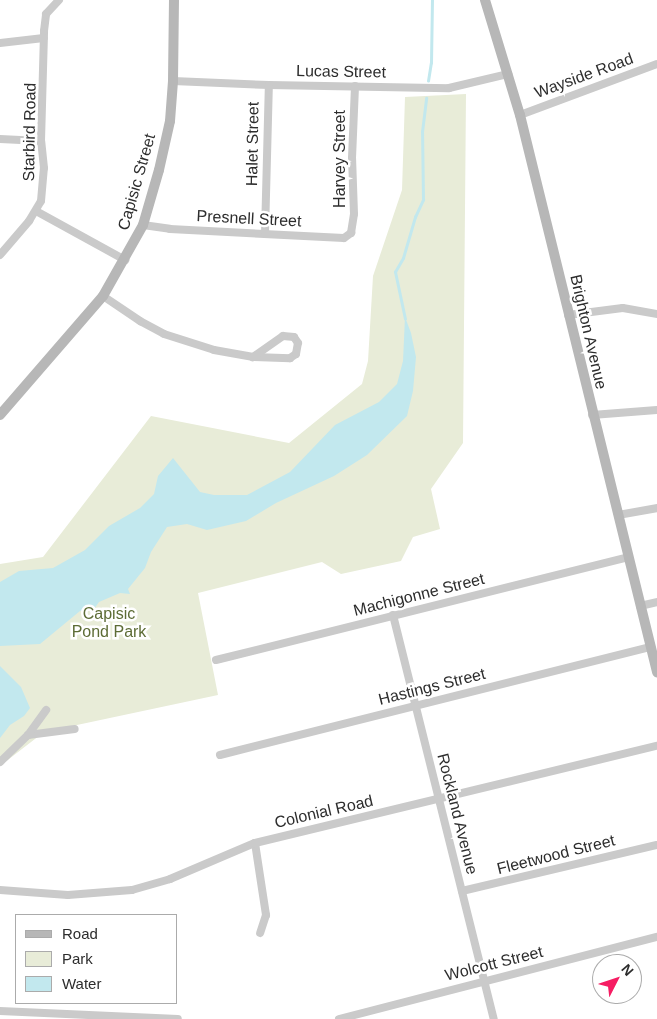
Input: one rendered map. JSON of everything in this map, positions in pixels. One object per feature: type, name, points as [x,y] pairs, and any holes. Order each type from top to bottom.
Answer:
[{"type":"main road","name":"Capisic Street","points":[[0,415],[104,296],[143,225],[167,138],[173,81],[174,0]]},
{"type":"main road","name":"Brighton Avenue","points":[[484,0],[520,115],[592,415],[657,672]]},
{"type":"street","name":"Starbird Road","points":[[0,255],[36,211],[43,192],[44,168],[41,141],[46,14],[59,0]]},
{"type":"street","points":[[0,43],[44,38]]},
{"type":"street","name":"Wayside Road","points":[[520,115],[657,64]]},
{"type":"street","name":"Lucas Street","points":[[173,81],[269,85],[449,88],[508,74]]},
{"type":"street","name":"Halet Street","points":[[264,233],[269,85]]},
{"type":"street","name":"Harvey Street","points":[[351,233],[354,214],[352,158],[355,86]]},
{"type":"street","points":[[0,139],[41,141]]},
{"type":"street","points":[[36,211],[124,260]]},
{"type":"street","name":"Presnell Street","points":[[143,225],[170,229],[264,233],[336,239],[344,238],[351,233]]},
{"type":"street","points":[[104,296],[140,321],[164,334],[214,350],[253,357],[290,358],[296,354],[298,343],[294,337],[283,336],[253,357]]},
{"type":"street","points":[[568,315],[623,308],[657,314]]},
{"type":"street","points":[[592,415],[657,410]]},
{"type":"street","points":[[618,515],[657,508]]},
{"type":"street","name":"Machigonne Street","points":[[216,660],[628,557]]},
{"type":"street","points":[[640,606],[657,602]]},
{"type":"street","name":"Rockland Avenue","points":[[393,615],[494,1019]]},
{"type":"street","name":"Hastings Street","points":[[220,755],[650,647]]},
{"type":"street","points":[[0,762],[28,735],[46,710]]},
{"type":"street","points":[[28,735],[75,729]]},
{"type":"street","name":"Colonial Road","points":[[0,890],[68,895],[132,890],[170,879],[255,843],[657,746]]},
{"type":"street","points":[[255,843],[266,915],[260,933]]},
{"type":"street","name":"Fleetwood Street","points":[[462,891],[657,845]]},
{"type":"street","name":"Wolcott Street","points":[[339,1019],[657,937]]},
{"type":"street","points":[[0,1010],[178,1019]]},
{"type":"green space","name":"Capisic Pond Park","points":[[466,94],[463,443],[431,489],[440,529],[413,537],[401,561],[341,574],[322,562],[198,593],[218,695],[44,732],[0,766],[0,564],[43,557],[151,416],[289,443],[362,384],[368,361],[373,276],[402,190],[405,97]]},
{"type":"water","points":[[405,317],[411,333],[416,357],[413,391],[407,416],[367,455],[334,476],[276,503],[246,521],[207,530],[187,524],[167,527],[151,552],[145,568],[128,589],[130,594],[120,593],[99,602],[94,609],[80,611],[40,644],[0,646],[0,582],[19,571],[53,568],[85,550],[109,526],[140,508],[154,494],[158,476],[173,458],[200,492],[214,495],[247,495],[290,472],[335,425],[379,402],[397,384],[403,361]]},
{"type":"water","points":[[0,666],[21,687],[30,708],[24,716],[10,725],[0,738]]},
{"type":"waterway","points":[[428,81],[431,63],[432,0]]},
{"type":"waterway","points":[[405,319],[395,272],[403,258],[415,217],[423,200],[422,132],[426,98]]}]
